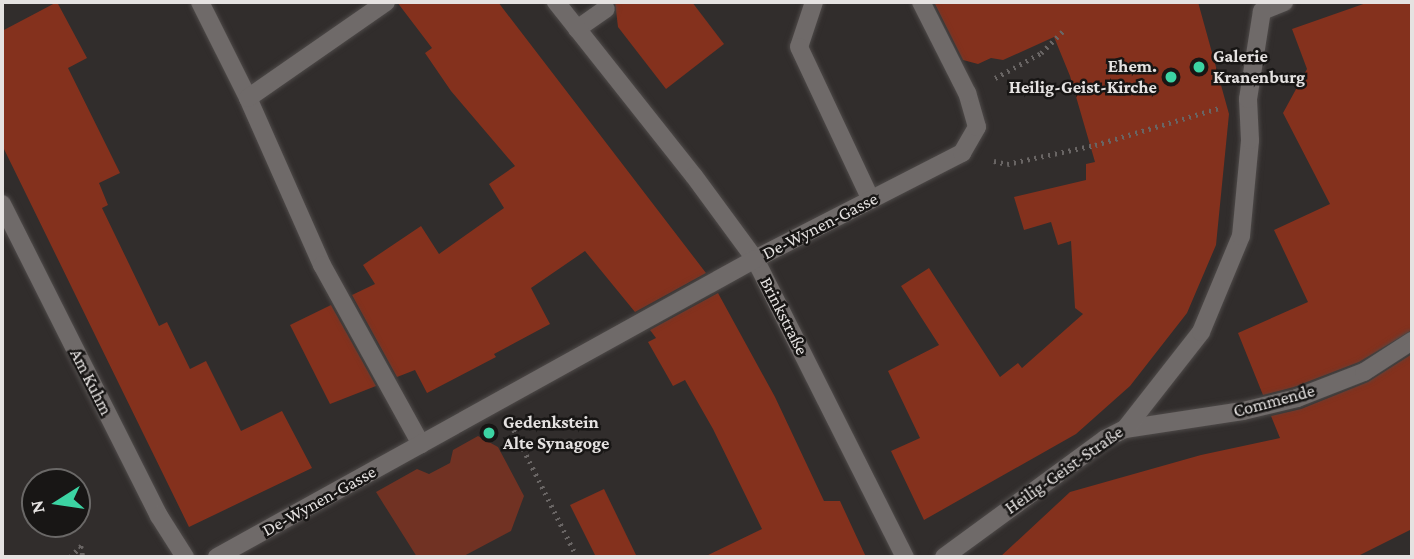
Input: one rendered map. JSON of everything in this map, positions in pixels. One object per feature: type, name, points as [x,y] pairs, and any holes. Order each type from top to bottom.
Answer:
[{"type":"street","points":[[200,2],[247,98],[322,265],[421,444]]},
{"type":"street","points":[[247,98],[385,2]]},
{"type":"street","name":"Brinkstraße","points":[[555,2],[755,259],[905,557]]},
{"type":"street","points":[[814,2],[799,47],[871,200]]},
{"type":"street","points":[[920,2],[967,93],[977,127],[962,153]]},
{"type":"street","points":[[1255,6],[1284,2]]},
{"type":"street","name":"Heilig-Geist-Straße","points":[[944,557],[1105,439],[1125,429],[1200,332],[1241,236],[1250,140],[1248,99],[1255,6]]},
{"type":"street","points":[[577,29],[606,9]]},
{"type":"street","name":"De-Wynen-Gasse","points":[[217,557],[755,259],[962,153]]},
{"type":"street","name":"Am Kuhm","points":[[2,204],[159,516],[185,557]]},
{"type":"street","name":"Commende","points":[[1125,429],[1243,411],[1297,398],[1364,372],[1412,341]]},
{"type":"path","points":[[967,93],[1041,53],[1063,31]]},
{"type":"path","points":[[962,153],[1007,164],[1095,145],[1248,99]]},
{"type":"path","points":[[500,401],[577,557]]},
{"type":"path","points":[[70,557],[81,546],[83,557]]},
{"type":"shaded area","points":[[478,436],[498,447],[524,496],[511,531],[462,557],[417,557],[376,492],[417,469],[429,474],[450,463],[453,450]]},
{"type":"building","points":[[57,2],[87,58],[68,68],[120,173],[99,183],[108,205],[102,208],[159,326],[167,322],[190,369],[206,361],[241,431],[282,411],[312,468],[189,527],[2,145],[2,31]]},
{"type":"building","points":[[397,2],[498,2],[706,273],[635,312],[585,251],[531,288],[550,324],[494,354],[496,357],[427,393],[415,370],[397,377],[352,295],[375,284],[363,265],[421,226],[439,254],[504,208],[489,184],[515,166],[451,91],[425,53],[432,48]]},
{"type":"building","points":[[615,2],[692,2],[724,44],[666,89],[618,27]]},
{"type":"building","points":[[934,2],[1198,2],[1229,114],[1216,245],[1187,313],[1130,386],[1076,434],[924,520],[891,451],[920,438],[888,371],[939,345],[901,286],[929,268],[1000,377],[1018,363],[1022,368],[1083,314],[1075,308],[1071,241],[1058,245],[1051,222],[1024,230],[1014,197],[1086,180],[1086,164],[1095,162],[1070,76],[1054,37],[1003,60],[991,58],[978,64],[963,60]]},
{"type":"building","points":[[1369,2],[1412,2],[1412,330],[1359,362],[1294,387],[1263,395],[1238,333],[1308,302],[1274,230],[1330,204],[1283,113],[1307,69],[1292,29]]},
{"type":"building","points":[[718,293],[775,397],[824,501],[840,501],[866,557],[704,557],[762,529],[713,429],[685,380],[673,386],[648,342],[656,338],[650,330]]},
{"type":"building","points":[[331,305],[376,386],[330,404],[290,325]]},
{"type":"building","points":[[1412,354],[1412,529],[1356,557],[1000,557],[1070,492],[1201,455],[1280,438],[1271,416],[1301,409],[1368,382]]},
{"type":"building","points":[[604,489],[637,557],[596,557],[570,505]]},
{"type":"place","name":"Galerie Kranenburg","points":[[1199,67]]},
{"type":"place","name":"Ehem. Heilig-Geist-Kirche","points":[[1171,77]]},
{"type":"place","name":"Gedenkstein Alte Synagoge","points":[[489,433]]}]
